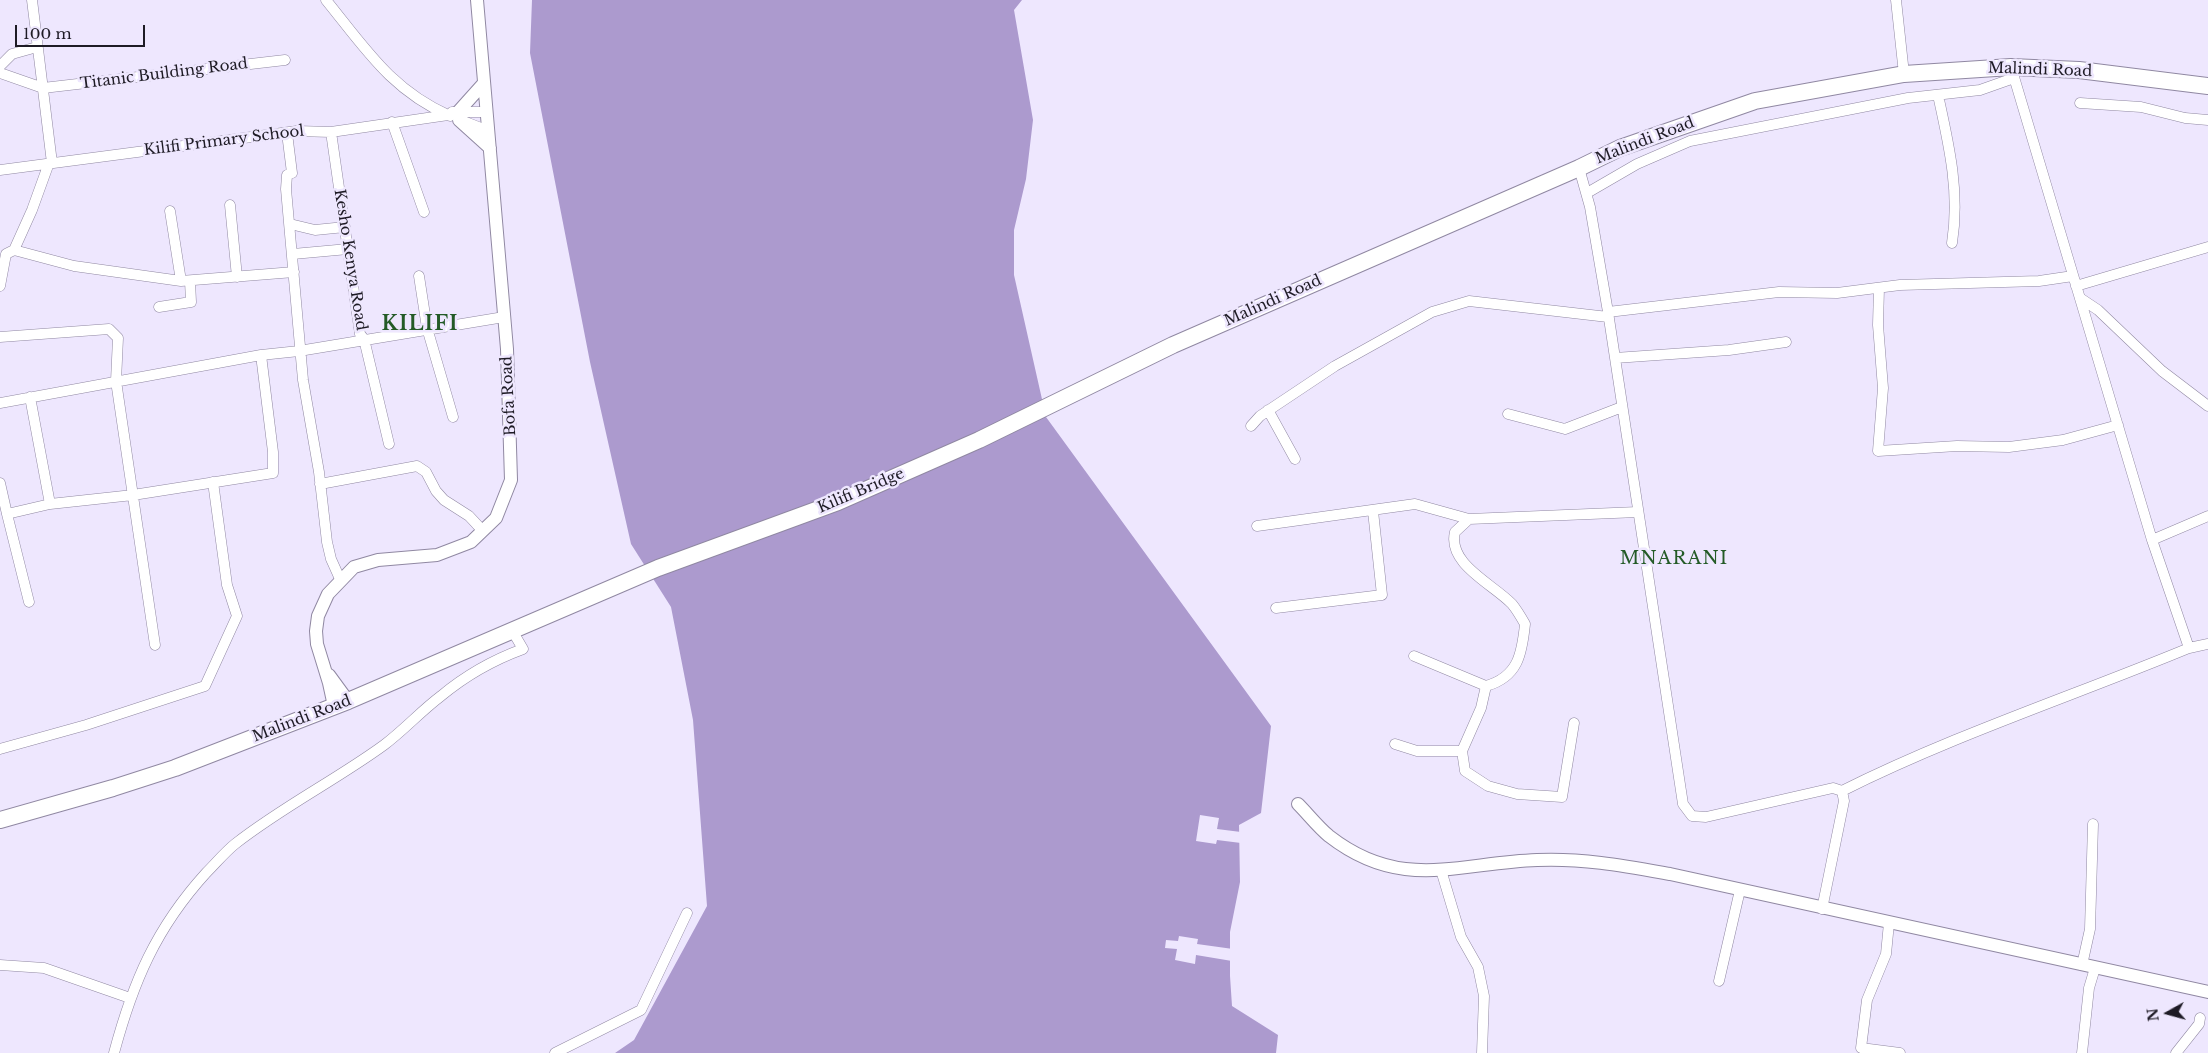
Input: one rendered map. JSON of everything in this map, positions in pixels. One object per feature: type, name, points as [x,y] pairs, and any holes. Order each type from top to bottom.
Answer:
[{"type":"highway","name":"Malindi Road","points":[[1120,370],[1281,296],[1579,168],[1620,148],[1755,101],[1904,74],[2079,70],[2208,86]]},
{"type":"highway","name":"Kilifi Bridge","points":[[597,596],[658,568],[838,502],[980,440],[1120,370]]},
{"type":"highway","name":"Malindi Road","points":[[0,820],[114,788],[175,768],[341,704],[597,596]]},
{"type":"street","points":[[0,286],[2,260],[6,254],[14,250],[51,163],[44,88],[32,0]]},
{"type":"street","points":[[326,0],[377,64],[396,82],[452,115],[486,130]]},
{"type":"street","name":"Bofa Road","points":[[341,704],[324,669],[317,644],[318,616],[328,594],[340,579],[354,567],[365,563],[450,551],[471,542],[496,518],[511,480],[510,413],[504,317],[490,148],[486,130],[477,0]]},
{"type":"street","points":[[1896,0],[1904,74]]},
{"type":"street","points":[[0,66],[12,54],[37,47]]},
{"type":"street","name":"Titanic Building Road","points":[[44,88],[286,60]]},
{"type":"street","points":[[1587,193],[1637,164],[1690,142],[1718,134],[1938,95],[1980,90],[2012,72],[2152,540],[2189,648]]},
{"type":"street","points":[[0,73],[44,88]]},
{"type":"street","points":[[452,115],[484,84]]},
{"type":"street","points":[[1938,95],[1952,158],[1956,216],[1952,244]]},
{"type":"street","points":[[2080,103],[2141,107],[2178,117],[2208,120]]},
{"type":"street","name":"Kilifi Primary School","points":[[0,170],[287,133],[331,132],[392,122],[486,112]]},
{"type":"street","points":[[452,115],[490,148]]},
{"type":"street","points":[[392,122],[424,212]]},
{"type":"street","name":"Kesho Kenya Road","points":[[331,132],[360,334],[364,340],[389,444]]},
{"type":"street","points":[[287,133],[292,172],[287,175],[286,179],[299,351],[327,542],[331,558],[340,579]]},
{"type":"street","points":[[1579,168],[1587,193],[1608,314],[1680,794],[1687,813],[1692,816],[1706,817],[1833,788],[1842,791],[1886,769],[1981,729],[2189,648],[2208,644]]},
{"type":"street","points":[[230,205],[237,277]]},
{"type":"street","points":[[159,307],[191,302],[170,210]]},
{"type":"street","points":[[290,224],[315,230],[345,226]]},
{"type":"street","points":[[1251,426],[1268,410],[1335,366],[1432,312],[1469,301],[1608,314],[1779,292],[1838,293],[1925,284],[2075,281],[2208,247]]},
{"type":"street","points":[[293,254],[348,249]]},
{"type":"street","points":[[14,250],[74,266],[185,281],[294,272]]},
{"type":"street","points":[[420,276],[427,328],[453,417]]},
{"type":"street","points":[[1880,288],[1879,342],[1884,388],[1878,450],[1957,446],[2009,447],[2063,440],[2118,425]]},
{"type":"street","points":[[2080,298],[2098,310],[2162,371],[2208,406]]},
{"type":"street","points":[[0,403],[261,355],[299,351],[427,328],[504,317]]},
{"type":"street","points":[[0,337],[109,329],[118,338],[116,381],[155,645]]},
{"type":"street","points":[[1615,358],[1729,350],[1786,342]]},
{"type":"street","points":[[7,514],[50,504],[133,495],[271,474],[274,471],[261,355]]},
{"type":"street","points":[[30,397],[50,504]]},
{"type":"street","points":[[1508,414],[1565,429],[1622,407]]},
{"type":"street","points":[[1268,410],[1286,439],[1295,459]]},
{"type":"street","points":[[320,484],[417,466],[426,472],[436,491],[444,500],[469,516],[483,531]]},
{"type":"street","points":[[0,749],[86,725],[205,686],[237,616],[227,585],[213,482]]},
{"type":"street","points":[[0,483],[29,602]]},
{"type":"street","points":[[1257,526],[1415,504],[1469,518],[1638,512]]},
{"type":"street","points":[[1276,608],[1382,595],[1373,511]]},
{"type":"street","points":[[2152,540],[2208,516]]},
{"type":"street","points":[[1414,656],[1486,686],[1496,683],[1520,661],[1525,624],[1512,605],[1466,565],[1454,549],[1455,532],[1469,518]]},
{"type":"street","points":[[114,1053],[130,998],[150,952],[181,901],[234,845],[362,761],[410,724],[441,696],[477,671],[501,657],[523,649],[513,632]]},
{"type":"street","points":[[1486,686],[1481,708],[1462,751],[1465,771],[1488,786],[1517,794],[1562,797],[1574,723]]},
{"type":"street","points":[[1395,744],[1417,751],[1462,751]]},
{"type":"street","points":[[1822,909],[1844,801],[1842,791]]},
{"type":"street","points":[[1298,804],[1328,835],[1371,862],[1408,871],[1441,870],[1538,860],[1601,861],[2208,992]]},
{"type":"street","points":[[2082,1053],[2090,988],[2088,966],[2093,824]]},
{"type":"street","points":[[1441,870],[1461,937],[1478,967],[1484,996],[1482,1053]]},
{"type":"street","points":[[1719,981],[1740,890]]},
{"type":"street","points":[[555,1053],[641,1010],[687,913]]},
{"type":"street","points":[[1889,923],[1886,954],[1867,1000],[1861,1048],[1900,1053]]},
{"type":"street","points":[[0,965],[44,968],[130,998]]},
{"type":"street","points":[[2176,1053],[2200,1024],[2200,1018]]},
{"type":"shaded area","points":[[532,0],[1022,0],[1014,10],[1033,120],[1026,179],[1014,230],[1014,275],[1046,417],[1271,726],[1261,813],[1239,825],[1240,882],[1230,932],[1230,976],[1232,1006],[1278,1035],[1276,1053],[615,1053],[634,1040],[707,906],[693,720],[671,607],[631,544],[590,362],[530,53]]},
{"type":"pier","points":[[1200,815],[1219,818],[1217,829],[1241,832],[1241,843],[1217,840],[1216,844],[1196,841]]},
{"type":"pier","points":[[1179,936],[1198,939],[1197,944],[1233,949],[1232,961],[1196,955],[1195,964],[1175,960],[1177,949],[1165,948],[1166,940],[1178,941]]},
{"type":"district","name":"KILIFI","points":[[420,324]]},
{"type":"district","name":"MNARANI","points":[[1674,559]]}]
